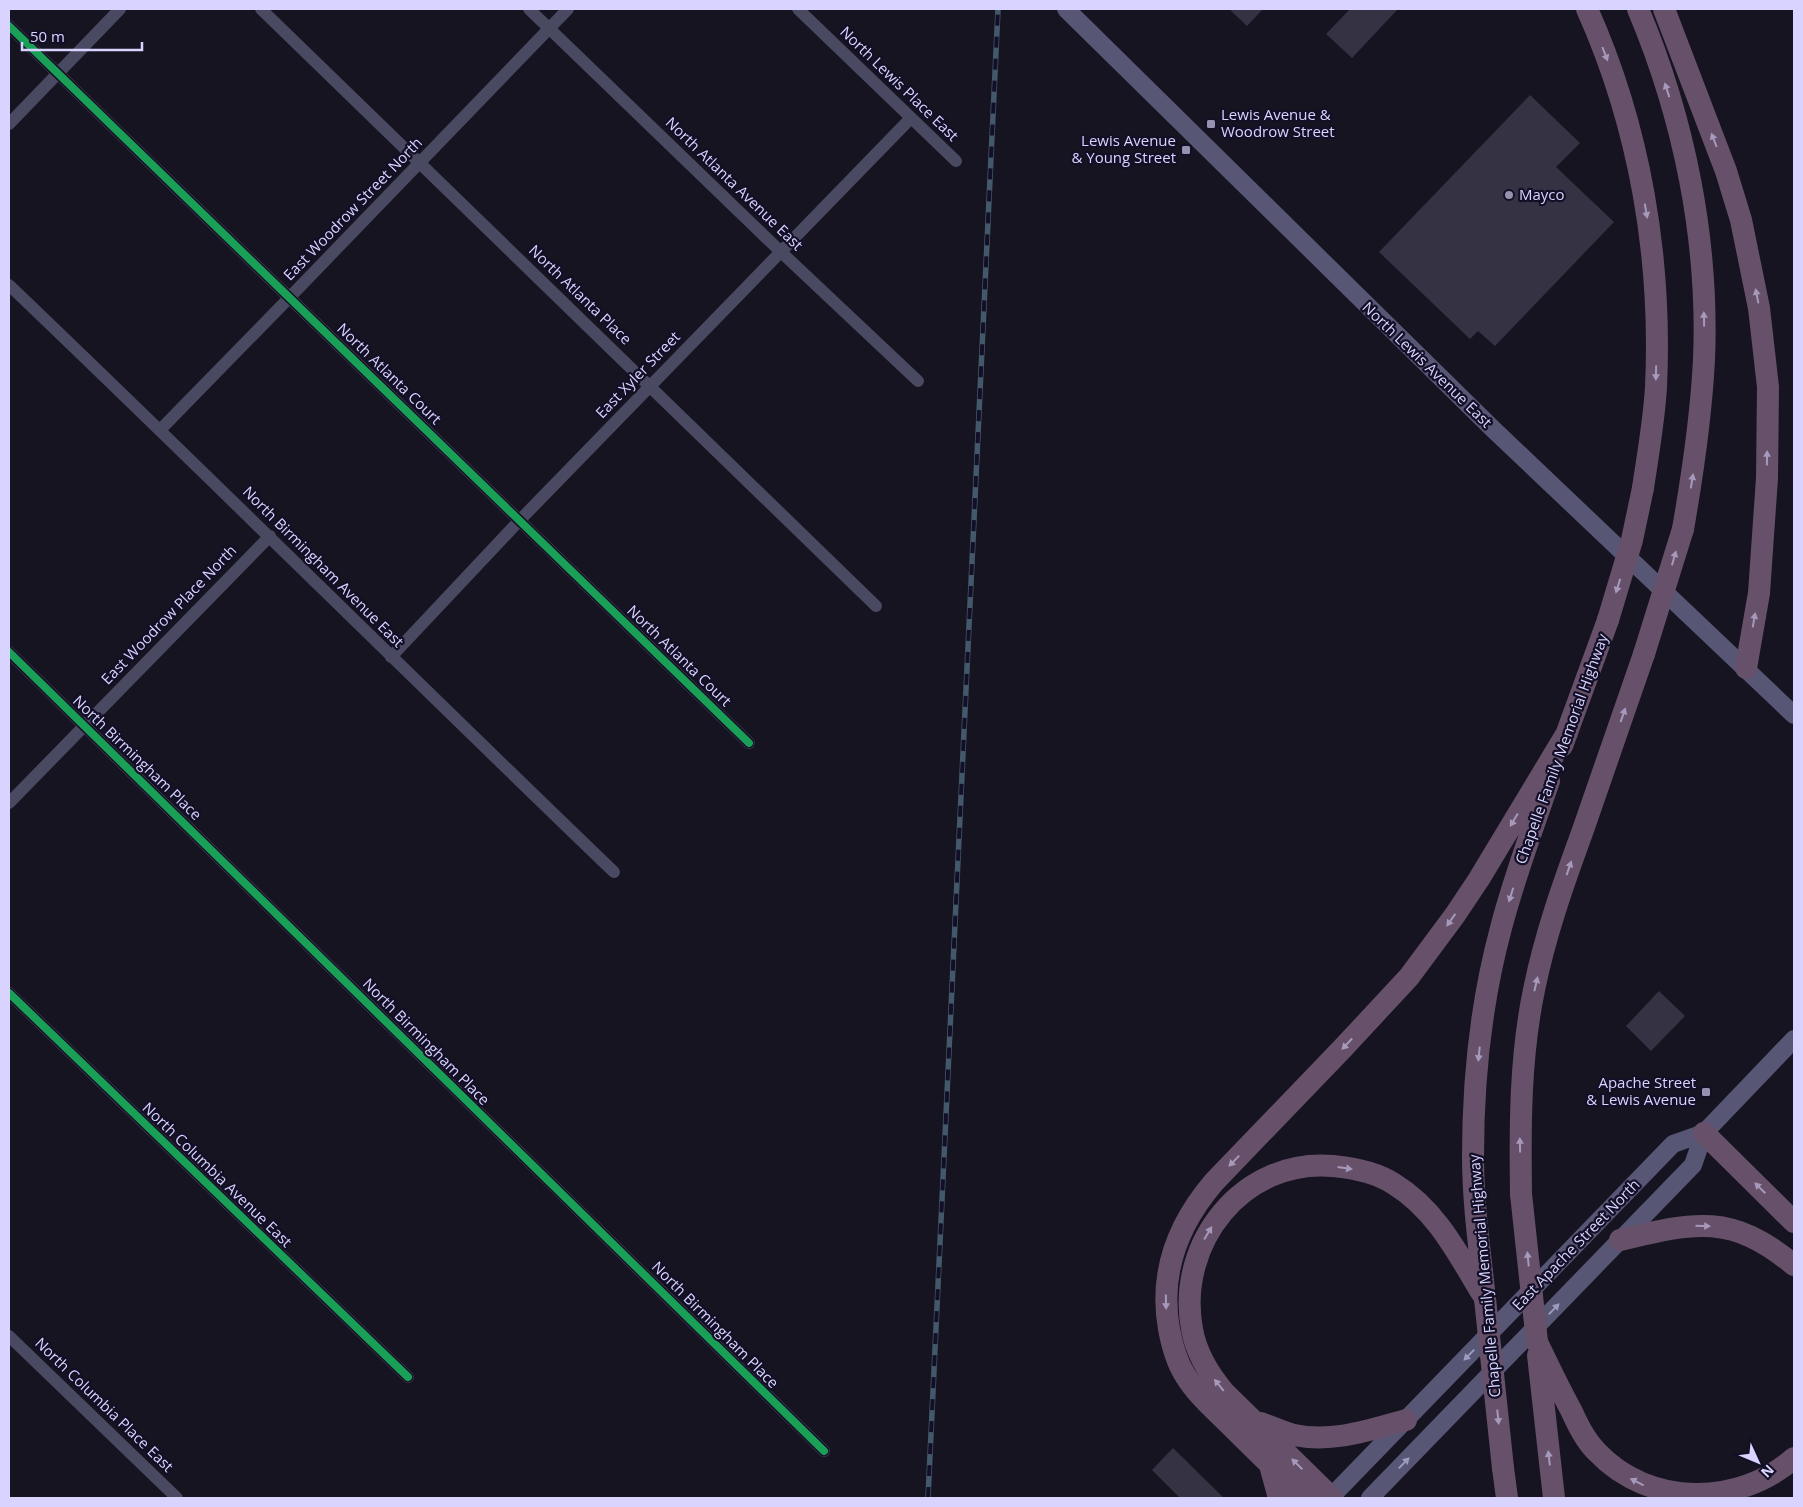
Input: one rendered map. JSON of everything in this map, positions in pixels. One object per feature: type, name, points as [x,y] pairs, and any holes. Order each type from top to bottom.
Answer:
[{"type":"highway","name":"Chapelle Family Memorial Highway","points":[[1507,1498],[1478,1240],[1473,1158],[1473,1118],[1482,1020],[1501,928],[1514,884],[1608,620],[1632,540],[1643,488],[1656,387],[1657,336],[1649,228],[1641,177],[1616,81],[1587,9]]},
{"type":"highway","points":[[1554,1498],[1521,1194],[1521,1090],[1526,1042],[1534,989],[1549,931],[1644,654],[1683,528],[1699,430],[1704,358],[1702,270],[1690,178],[1669,95],[1638,9]]},
{"type":"highway","points":[[1664,9],[1726,171],[1741,220],[1759,308],[1768,387],[1767,478],[1759,593],[1746,668]]},
{"type":"highway","points":[[1304,1498],[1203,1398],[1184,1374],[1178,1362],[1171,1339],[1166,1301],[1170,1262],[1180,1231],[1199,1199],[1214,1182],[1342,1050],[1409,977],[1479,879],[1566,734]]},
{"type":"highway","points":[[1704,1133],[1794,1222]]},
{"type":"highway","points":[[1331,1498],[1224,1392],[1212,1377],[1197,1347],[1192,1331],[1190,1314],[1190,1284],[1196,1257],[1202,1242],[1218,1217],[1238,1197],[1258,1182],[1295,1169],[1307,1166],[1329,1166],[1362,1170],[1386,1180],[1407,1194],[1432,1217],[1457,1252],[1485,1299]]},
{"type":"highway","points":[[1620,1240],[1683,1227],[1705,1225],[1738,1231],[1755,1238],[1794,1266]]},
{"type":"highway","points":[[1537,1342],[1568,1405],[1596,1452],[1609,1464],[1633,1480],[1666,1494],[1684,1498],[1703,1498],[1740,1492],[1776,1474],[1794,1458]]},
{"type":"highway","points":[[1253,1420],[1292,1434],[1326,1438],[1354,1434],[1406,1420]]},
{"type":"highway","points":[[1270,1464],[1279,1498]]},
{"type":"main road","name":"North Lewis Avenue East","points":[[1066,9],[1480,417],[1794,715]]},
{"type":"main road","name":"East Apache Street North","points":[[1370,1498],[1694,1165],[1704,1133],[1794,1039]]},
{"type":"main road","name":"East Apache Street North","points":[[1331,1498],[1673,1144],[1704,1133]]},
{"type":"street","points":[[9,124],[120,9]]},
{"type":"street","name":"North Atlanta Place","points":[[261,9],[876,606]]},
{"type":"street","name":"North Atlanta Avenue East","points":[[529,9],[918,381]]},
{"type":"street","name":"East Woodrow Street North","points":[[160,430],[568,9]]},
{"type":"street","name":"North Lewis Place East","points":[[798,9],[956,161]]},
{"type":"street","name":"North Atlanta Court","points":[[9,26],[749,743]]},
{"type":"street","name":"East Xyler Street","points":[[391,657],[519,521],[911,118]]},
{"type":"street","name":"North Birmingham Avenue East","points":[[9,285],[270,536],[391,657],[614,872]]},
{"type":"street","name":"East Woodrow Place North","points":[[9,803],[270,536]]},
{"type":"street","name":"North Birmingham Place","points":[[9,652],[824,1451]]},
{"type":"street","name":"North Columbia Avenue East","points":[[9,993],[408,1377]]},
{"type":"street","name":"North Columbia Place East","points":[[9,1336],[177,1498]]},
{"type":"building","points":[[1229,9],[1263,9],[1247,26]]},
{"type":"building","points":[[1350,9],[1398,9],[1352,58],[1326,34]]},
{"type":"building","name":"Mayco","points":[[1530,95],[1580,143],[1556,167],[1614,222],[1495,346],[1478,331],[1470,339],[1379,252]]},
{"type":"building","points":[[1659,991],[1685,1016],[1651,1051],[1626,1026]]},
{"type":"building","points":[[1173,1448],[1224,1498],[1180,1498],[1152,1470]]},
{"type":"railway","points":[[928,1498],[998,9]]},
{"type":"cycle path","points":[[9,26],[749,743]]},
{"type":"cycle path","points":[[9,652],[824,1451]]},
{"type":"cycle path","points":[[9,993],[408,1377]]},
{"type":"place","name":"Lewis Avenue & Woodrow Street","points":[[1211,124]]},
{"type":"place","name":"Lewis Avenue & Young Street","points":[[1186,150]]},
{"type":"place","name":"Mayco","points":[[1509,195]]},
{"type":"place","name":"Apache Street & Lewis Avenue","points":[[1706,1092]]}]
